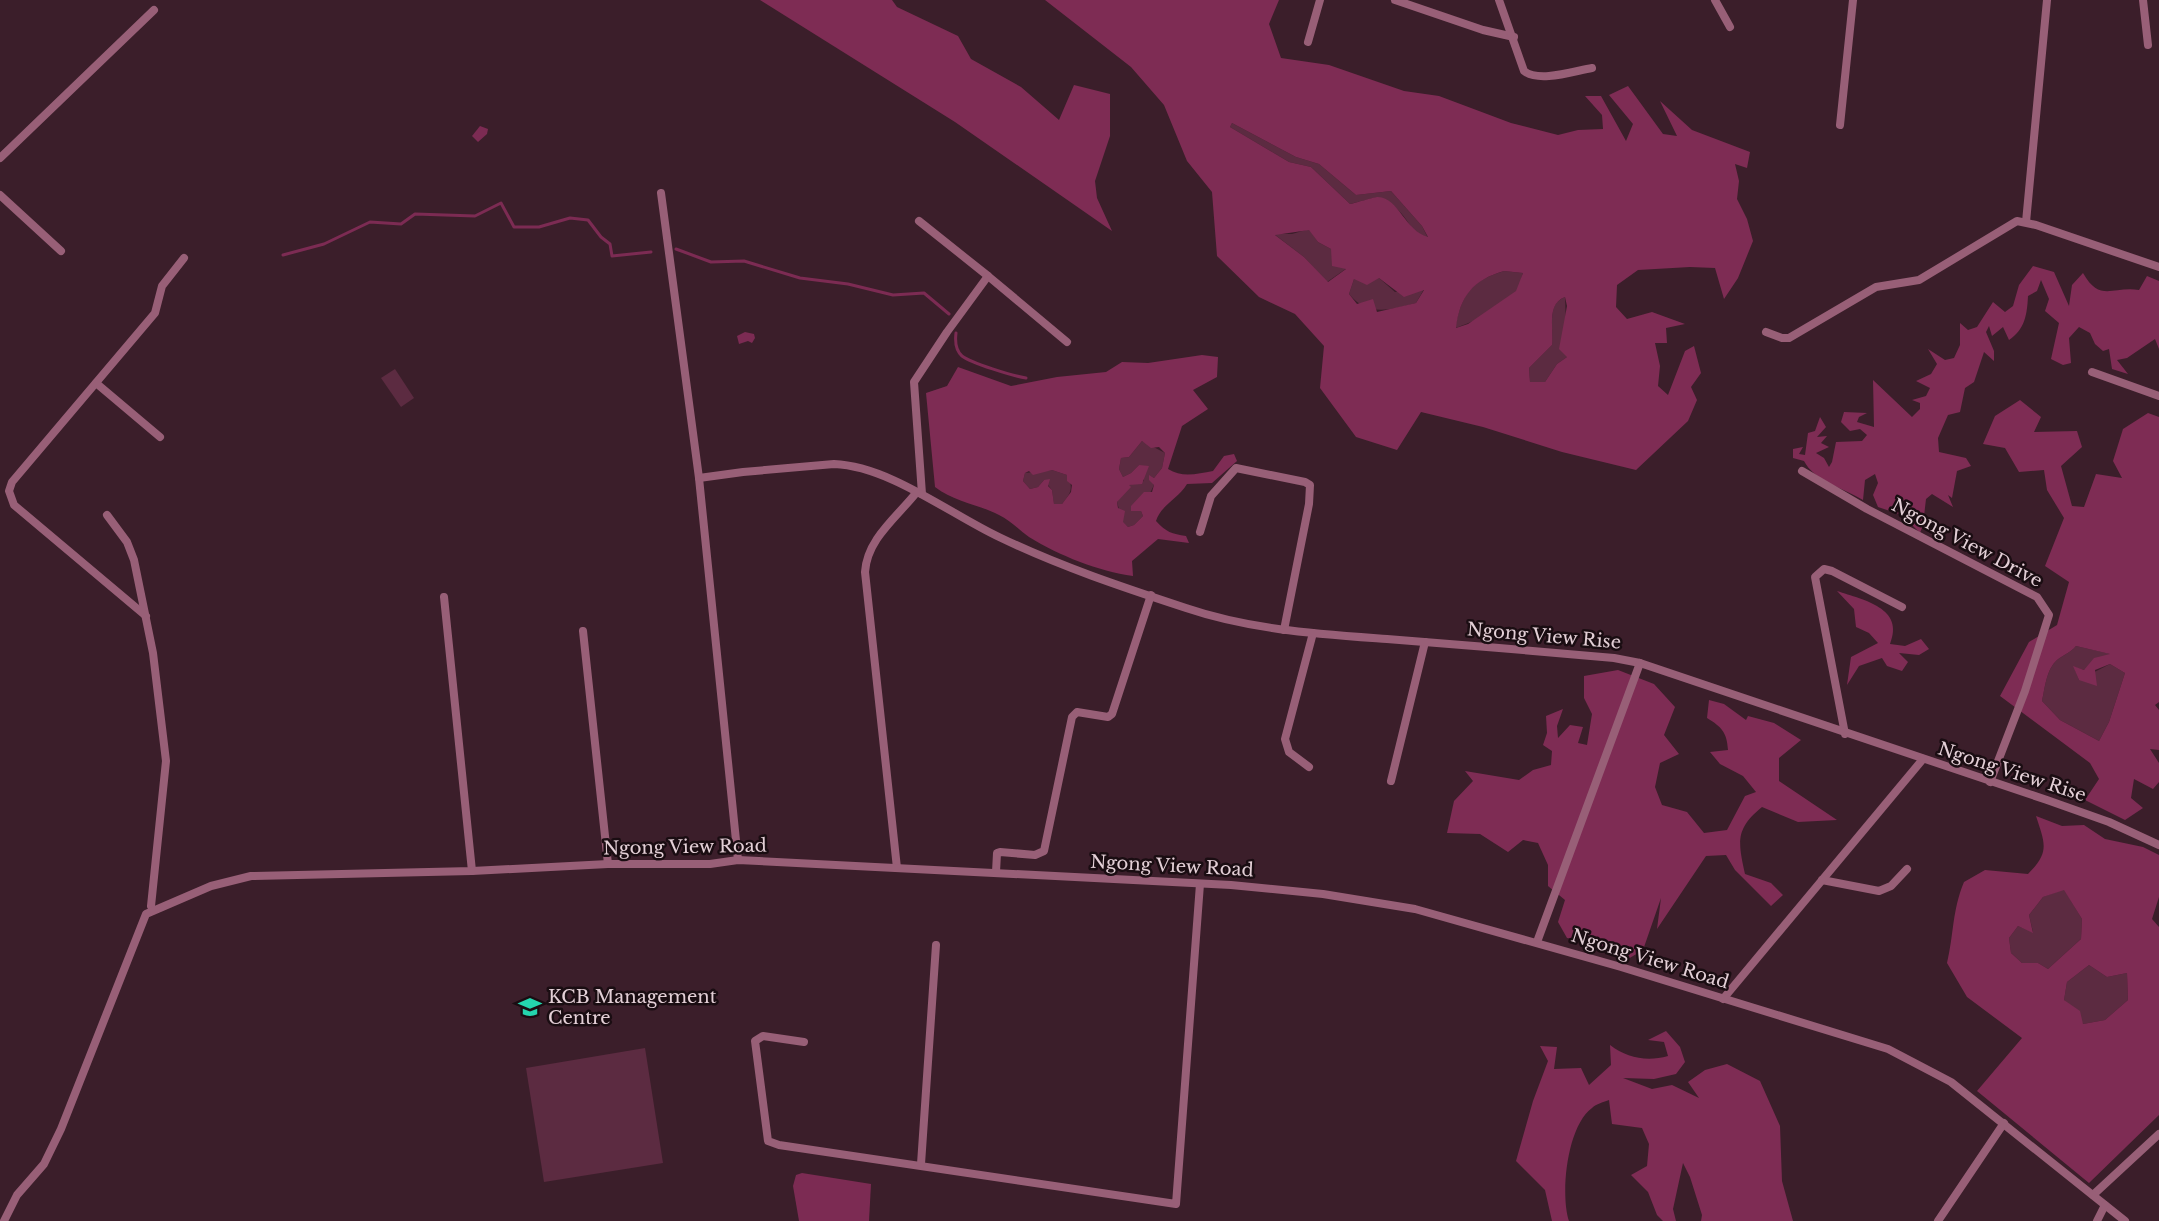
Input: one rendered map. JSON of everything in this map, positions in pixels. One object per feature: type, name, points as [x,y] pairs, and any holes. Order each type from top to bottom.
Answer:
[{"type":"street","points":[[1308,42],[1320,0]]},
{"type":"street","points":[[1395,0],[1484,30],[1514,37]]},
{"type":"street","points":[[1499,0],[1514,37],[1524,71],[1529,75],[1553,75],[1592,68]]},
{"type":"street","points":[[1715,0],[1730,27]]},
{"type":"street","points":[[1840,125],[1853,0]]},
{"type":"street","points":[[2026,222],[2047,0]]},
{"type":"street","points":[[2144,0],[2148,45]]},
{"type":"street","points":[[0,158],[153,10]]},
{"type":"street","points":[[661,193],[699,478],[738,861]]},
{"type":"street","points":[[0,195],[61,251]]},
{"type":"street","points":[[919,221],[1067,342]]},
{"type":"street","points":[[1766,332],[1789,338],[1875,287],[1919,280],[2017,221],[2026,222],[2159,267]]},
{"type":"street","points":[[146,616],[14,505],[9,491],[12,482],[155,313],[162,286],[184,258]]},
{"type":"street","points":[[897,868],[865,572],[866,561],[873,544],[919,493],[914,382],[988,276]]},
{"type":"street","points":[[2092,372],[2159,396]]},
{"type":"street","points":[[96,384],[160,437]]},
{"type":"street","name":"Ngong View Rise","points":[[699,478],[743,472],[848,465],[919,493],[996,536],[1052,561],[1236,624],[1313,633],[1614,658],[1640,663],[2109,822],[2159,845]]},
{"type":"street","points":[[1200,532],[1211,496],[1236,468],[1305,482],[1310,485],[1309,504],[1284,630]]},
{"type":"street","name":"Ngong View Drive","points":[[1802,471],[1867,509],[2037,597],[2046,607],[2049,615],[2040,648],[1990,782]]},
{"type":"street","points":[[4,1221],[17,1195],[44,1164],[61,1129],[148,910],[166,761],[146,616],[127,542],[107,515]]},
{"type":"street","points":[[1845,734],[1815,578],[1818,571],[1824,569],[1832,571],[1902,607]]},
{"type":"street","points":[[996,872],[997,854],[1000,852],[1035,855],[1044,851],[1072,717],[1077,712],[1108,717],[1112,714],[1151,595]]},
{"type":"street","points":[[444,597],[472,871]]},
{"type":"street","points":[[583,631],[608,864]]},
{"type":"street","points":[[1309,767],[1289,753],[1285,745],[1313,633]]},
{"type":"street","points":[[1391,781],[1425,642]]},
{"type":"street","points":[[1537,942],[1640,663]]},
{"type":"street","points":[[1723,999],[1923,759]]},
{"type":"street","name":"Ngong View Road","points":[[148,910],[211,886],[251,876],[472,871],[608,864],[710,864],[738,861],[996,872],[1200,884],[1312,893],[1390,903],[1537,942],[1888,1049],[1951,1082],[2125,1221]]},
{"type":"street","points":[[1822,880],[1879,891],[1891,886],[1906,869]]},
{"type":"street","points":[[804,1042],[763,1036],[755,1041],[768,1141],[1176,1204],[1200,884]]},
{"type":"street","points":[[921,1164],[936,945]]},
{"type":"street","points":[[1938,1221],[2004,1123]]},
{"type":"street","points":[[2093,1196],[2159,1134]]},
{"type":"street","points":[[2097,1221],[2105,1204]]},
{"type":"shaded area","points":[[760,0],[892,0],[897,7],[958,36],[971,59],[1021,87],[1059,120],[1074,85],[1110,94],[1110,136],[1095,181],[1097,198],[1112,231],[955,122]]},
{"type":"shaded area","points":[[1045,0],[1279,0],[1269,24],[1281,58],[1329,65],[1404,91],[1439,96],[1511,123],[1558,135],[1578,130],[1603,129],[1602,115],[1585,96],[1601,96],[1626,141],[1633,124],[1609,95],[1628,86],[1663,134],[1677,136],[1660,101],[1692,130],[1750,152],[1747,168],[1735,164],[1739,181],[1737,199],[1747,219],[1753,241],[1738,278],[1724,299],[1715,268],[1638,270],[1617,285],[1616,307],[1627,319],[1652,312],[1685,324],[1666,328],[1667,343],[1655,343],[1660,366],[1658,386],[1668,395],[1685,351],[1694,346],[1701,373],[1691,387],[1697,400],[1688,421],[1636,470],[1562,452],[1483,427],[1421,412],[1397,450],[1356,437],[1320,388],[1324,346],[1295,314],[1259,297],[1217,256],[1212,192],[1187,161],[1164,105],[1131,67]],"holes":[[[1232,123],[1296,157],[1319,164],[1356,195],[1391,191],[1422,226],[1428,237],[1413,228],[1385,199],[1376,197],[1350,204],[1311,167],[1289,162],[1230,127]],[[1309,230],[1318,242],[1331,249],[1332,266],[1346,269],[1328,282],[1304,257],[1275,235]],[[1504,271],[1523,273],[1516,291],[1468,324],[1456,328],[1465,298],[1484,279]],[[1379,278],[1404,297],[1424,290],[1416,303],[1377,312],[1373,299],[1357,304],[1349,294],[1354,279],[1367,285]],[[1565,297],[1567,306],[1559,349],[1567,357],[1557,364],[1545,382],[1530,382],[1529,368],[1552,345],[1552,318],[1555,305]]]},
{"type":"shaded area","points":[[1232,123],[1296,157],[1319,164],[1356,195],[1391,191],[1422,226],[1428,238],[1413,229],[1394,207],[1377,197],[1350,204],[1311,167],[1289,162],[1230,127]]},
{"type":"shaded area","points":[[480,126],[488,129],[487,134],[478,142],[472,136]]},
{"type":"shaded area","points":[[1309,229],[1318,242],[1331,249],[1347,268],[1327,282],[1304,257],[1274,234],[1292,234]]},
{"type":"shaded area","points":[[2033,266],[2054,272],[2069,306],[2072,285],[2083,273],[2095,288],[2101,291],[2139,290],[2147,276],[2159,281],[2159,349],[2155,339],[2127,358],[2117,360],[2128,374],[2112,369],[2109,349],[2103,351],[2095,344],[2090,333],[2079,327],[2069,338],[2071,363],[2063,365],[2051,359],[2059,323],[2045,311],[2049,299],[2041,280],[2037,291],[2028,296],[2024,321],[2014,336],[2009,340],[2003,327],[1992,336],[1989,326],[1986,332],[1994,351],[1994,361],[1984,352],[1974,382],[1965,388],[1960,412],[1948,415],[1938,438],[1939,452],[1966,458],[1971,466],[1957,471],[1952,498],[1948,495],[1953,507],[1932,494],[1926,499],[1920,533],[1902,515],[1878,507],[1873,495],[1878,483],[1875,474],[1865,480],[1863,500],[1822,479],[1804,461],[1793,458],[1793,449],[1803,447],[1799,454],[1805,455],[1808,433],[1815,431],[1820,417],[1826,427],[1817,437],[1827,436],[1821,443],[1829,447],[1816,453],[1824,458],[1829,467],[1836,442],[1862,441],[1867,435],[1860,429],[1850,431],[1841,422],[1844,412],[1867,413],[1859,417],[1857,422],[1874,427],[1873,380],[1912,417],[1920,409],[1920,403],[1912,400],[1926,396],[1930,388],[1916,381],[1931,374],[1937,364],[1928,349],[1945,360],[1954,358],[1960,345],[1960,323],[1968,330],[1977,327],[1993,302],[2005,312],[2013,306],[2019,285]]},
{"type":"shaded area","points":[[1504,271],[1523,273],[1519,287],[1512,297],[1488,313],[1455,328],[1461,307],[1469,291],[1483,279]]},
{"type":"shaded area","points":[[1379,278],[1395,292],[1424,289],[1416,303],[1380,310],[1364,306],[1349,294],[1354,279]]},
{"type":"shaded area","points":[[1565,297],[1567,357],[1557,364],[1545,382],[1530,382],[1529,368],[1552,345],[1553,311],[1559,300]]},
{"type":"shaded area","points":[[745,332],[754,334],[755,338],[752,343],[748,341],[739,344],[737,336]]},
{"type":"shaded area","points":[[1202,355],[1218,357],[1217,377],[1193,390],[1208,409],[1182,426],[1168,469],[1179,474],[1195,474],[1213,471],[1224,456],[1234,454],[1237,461],[1212,483],[1187,484],[1158,515],[1156,521],[1163,528],[1186,536],[1189,543],[1158,539],[1132,561],[1133,576],[1106,570],[1066,556],[1029,537],[1003,517],[950,496],[935,487],[926,393],[947,386],[958,367],[1011,386],[1057,377],[1106,372],[1122,362],[1148,363]],"holes":[[[1142,441],[1151,448],[1159,447],[1165,453],[1162,468],[1154,478],[1149,475],[1149,480],[1154,485],[1152,492],[1144,492],[1131,506],[1131,511],[1141,511],[1143,516],[1134,525],[1128,527],[1123,522],[1125,511],[1118,508],[1117,502],[1131,487],[1129,485],[1142,484],[1149,466],[1139,465],[1123,477],[1119,469],[1121,458],[1129,457]],[[1052,470],[1067,475],[1067,481],[1072,485],[1071,492],[1062,504],[1054,504],[1052,490],[1048,486],[1050,479],[1030,489],[1023,481],[1025,473],[1029,471],[1033,475]]]},
{"type":"shaded area","points":[[395,369],[414,398],[401,407],[381,378]]},
{"type":"shaded area","points":[[2020,400],[2041,417],[2034,432],[2077,431],[2082,447],[2061,466],[2072,506],[2084,507],[2096,474],[2122,478],[2113,461],[2123,429],[2148,413],[2159,417],[2159,702],[2155,705],[2159,710],[2159,750],[2150,749],[2159,763],[2159,782],[2153,789],[2134,779],[2131,798],[2143,808],[2125,820],[2085,800],[2099,779],[2090,763],[2000,696],[2029,642],[2057,625],[2069,582],[2045,566],[2064,518],[2047,490],[2044,470],[2019,472],[2005,448],[1983,444],[1995,416]],"holes":[[[2076,646],[2110,654],[2094,658],[2084,670],[2073,666],[2079,680],[2097,686],[2095,670],[2110,664],[2125,673],[2109,722],[2099,741],[2060,720],[2042,701],[2046,679],[2053,664]]]},
{"type":"shaded area","points":[[1142,441],[1165,453],[1162,468],[1154,478],[1150,476],[1154,485],[1141,511],[1143,516],[1134,525],[1128,527],[1123,523],[1117,502],[1128,485],[1144,481],[1144,474],[1139,465],[1123,477],[1119,469],[1121,458],[1129,457]]},
{"type":"shaded area","points":[[1052,470],[1067,475],[1070,483],[1069,493],[1062,504],[1054,505],[1052,490],[1044,480],[1038,487],[1030,489],[1023,481],[1025,473]]},
{"type":"shaded area","points":[[1837,591],[1870,602],[1887,614],[1892,622],[1893,632],[1890,644],[1905,646],[1921,639],[1929,649],[1919,655],[1899,653],[1908,662],[1902,671],[1887,666],[1882,658],[1859,666],[1847,685],[1851,657],[1878,643],[1869,633],[1856,627],[1854,609]]},
{"type":"shaded area","points":[[2076,646],[2111,654],[2084,670],[2074,667],[2079,680],[2110,664],[2125,673],[2109,722],[2099,741],[2060,720],[2042,701],[2046,679],[2053,664]]},
{"type":"shaded area","points":[[1618,670],[1654,684],[1675,707],[1664,735],[1679,754],[1660,763],[1655,787],[1662,805],[1687,812],[1704,833],[1727,830],[1745,796],[1756,792],[1743,776],[1720,764],[1710,752],[1728,750],[1723,731],[1707,718],[1709,700],[1724,704],[1746,720],[1748,716],[1774,723],[1801,740],[1779,758],[1779,781],[1837,820],[1798,822],[1762,807],[1743,829],[1740,845],[1745,874],[1771,883],[1783,895],[1771,906],[1735,870],[1726,855],[1706,856],[1657,929],[1661,898],[1643,950],[1628,959],[1594,941],[1567,938],[1558,922],[1565,900],[1548,886],[1548,865],[1538,843],[1523,840],[1508,852],[1480,834],[1447,833],[1454,801],[1473,781],[1465,771],[1519,780],[1533,770],[1551,765],[1552,751],[1543,745],[1547,733],[1546,716],[1563,709],[1557,726],[1558,738],[1570,725],[1583,727],[1578,743],[1587,745],[1592,714],[1584,698],[1584,676]]},
{"type":"shaded area","points":[[2036,816],[2062,826],[2084,825],[2105,839],[2143,847],[2159,855],[2159,897],[2152,919],[2159,927],[2159,1115],[2089,1183],[1977,1091],[2022,1038],[1967,997],[1947,963],[1957,903],[1964,882],[1985,870],[2028,874],[2040,860],[2044,847]],"holes":[[[2064,890],[2082,919],[2081,939],[2048,969],[2038,963],[2022,963],[2011,953],[2009,938],[2018,926],[2033,933],[2029,915],[2043,897]],[[2089,965],[2107,977],[2127,973],[2128,1000],[2105,1020],[2083,1024],[2080,1011],[2064,1000],[2067,982]]]},
{"type":"shaded area","points":[[2064,889],[2082,919],[2081,939],[2048,969],[2038,963],[2022,963],[2011,953],[2009,938],[2018,926],[2033,932],[2029,915],[2043,897]]},
{"type":"shaded area","points":[[2089,965],[2107,977],[2127,973],[2128,1000],[2105,1020],[2083,1024],[2064,1000],[2067,982]]},
{"type":"shaded area","points":[[1666,1031],[1680,1047],[1685,1062],[1676,1074],[1654,1079],[1623,1078],[1652,1089],[1672,1085],[1699,1098],[1688,1082],[1705,1070],[1727,1064],[1760,1081],[1780,1126],[1782,1181],[1793,1221],[1701,1221],[1702,1215],[1683,1163],[1673,1209],[1676,1221],[1663,1221],[1657,1215],[1648,1192],[1631,1175],[1647,1166],[1649,1144],[1642,1128],[1612,1124],[1609,1100],[1592,1108],[1583,1117],[1577,1129],[1571,1145],[1566,1178],[1566,1209],[1569,1221],[1552,1221],[1545,1190],[1516,1161],[1533,1101],[1548,1061],[1540,1046],[1557,1047],[1554,1069],[1581,1068],[1589,1085],[1611,1065],[1610,1045],[1637,1058],[1652,1059],[1668,1056],[1664,1042],[1648,1040]]},
{"type":"shaded area","points":[[645,1048],[663,1163],[544,1182],[526,1068]]},
{"type":"shaded area","points":[[802,1173],[871,1184],[869,1221],[799,1221],[793,1186],[796,1175]]},
{"type":"waterway","points":[[283,255],[324,244],[370,222],[401,224],[415,214],[475,216],[501,203],[514,227],[539,227],[570,218],[588,220],[601,237],[610,244],[612,256],[651,252]]},
{"type":"waterway","points":[[676,249],[711,262],[744,261],[800,278],[848,284],[893,295],[924,293],[949,314]]},
{"type":"waterway","points":[[956,333],[957,348],[962,356],[993,369],[1026,378]]},
{"type":"place","name":"KCB Management Centre","points":[[530,1007]]}]
